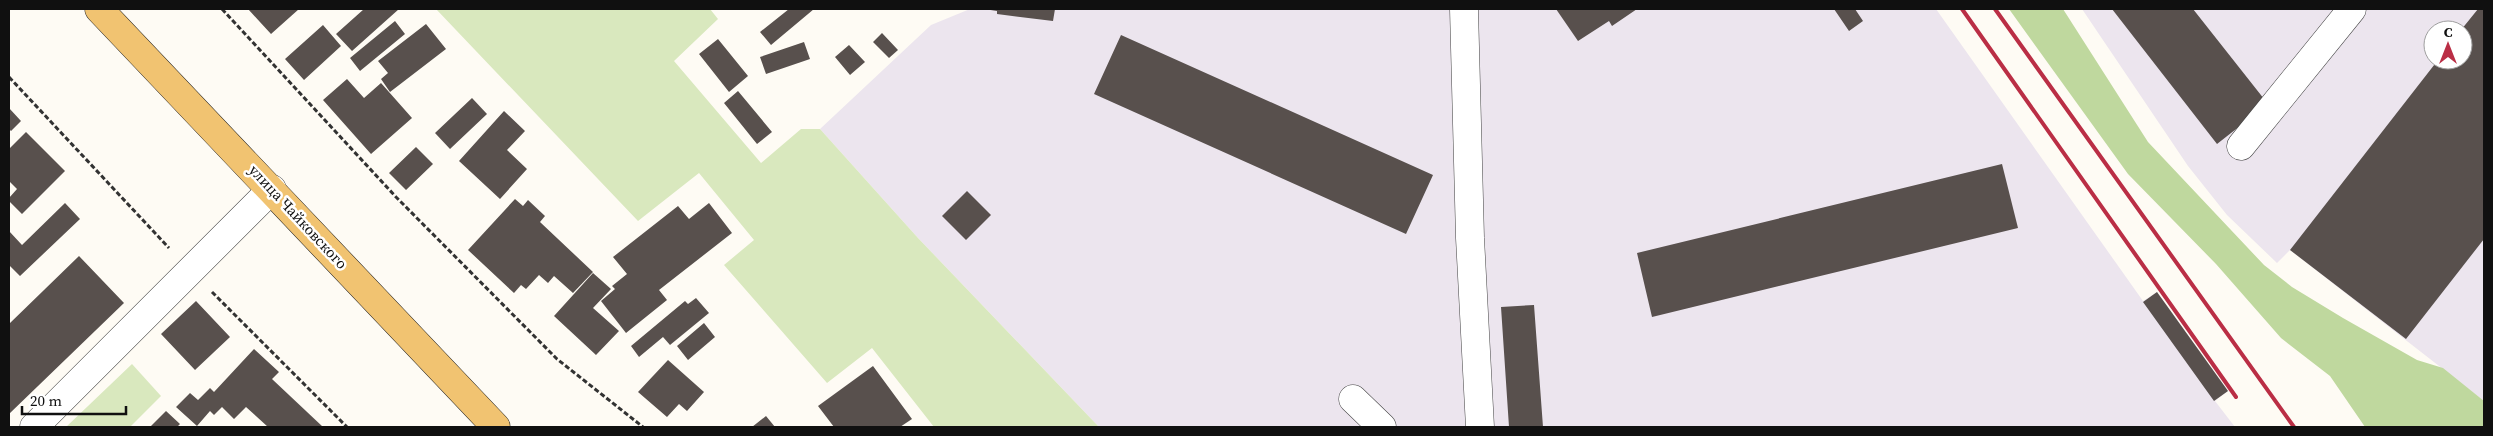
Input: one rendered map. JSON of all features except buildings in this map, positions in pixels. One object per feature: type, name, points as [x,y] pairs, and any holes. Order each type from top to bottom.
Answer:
[{"type":"main road","name":"улица Чайковского","points":[[99,9],[496,427]]},
{"type":"lane","points":[[1464,9],[1470,238],[1480,427]]},
{"type":"lane","points":[[2241,146],[2352,9]]},
{"type":"lane","points":[[34,427],[272,189]]},
{"type":"lane","points":[[1353,399],[1382,427]]},
{"type":"path","points":[[222,9],[396,197],[557,359],[643,427]]},
{"type":"shaded area","points":[[970,9],[1936,9],[2143,301],[2157,292],[2228,391],[2215,401],[2235,427],[1099,427],[918,238],[820,129],[931,25]]},
{"type":"shaded area","points":[[2082,9],[2484,9],[2484,401],[2290,250],[2277,263],[2227,215],[2188,166]]},
{"type":"green space","points":[[436,9],[710,9],[718,19],[674,61],[761,163],[801,129],[820,129],[918,238],[1099,427],[934,427],[872,348],[827,383],[724,265],[754,240],[699,173],[638,221]]},
{"type":"green space","points":[[2009,9],[2063,9],[2148,142],[2264,265],[2292,287],[2343,318],[2417,360],[2443,368],[2484,401],[2484,427],[2365,427],[2330,376],[2281,338],[2216,264],[2128,174]]},
{"type":"green space","points":[[132,364],[161,396],[130,427],[66,427]]},
{"type":"railway","points":[[1962,9],[2236,397]]},
{"type":"railway","points":[[1995,9],[2294,427]]}]
